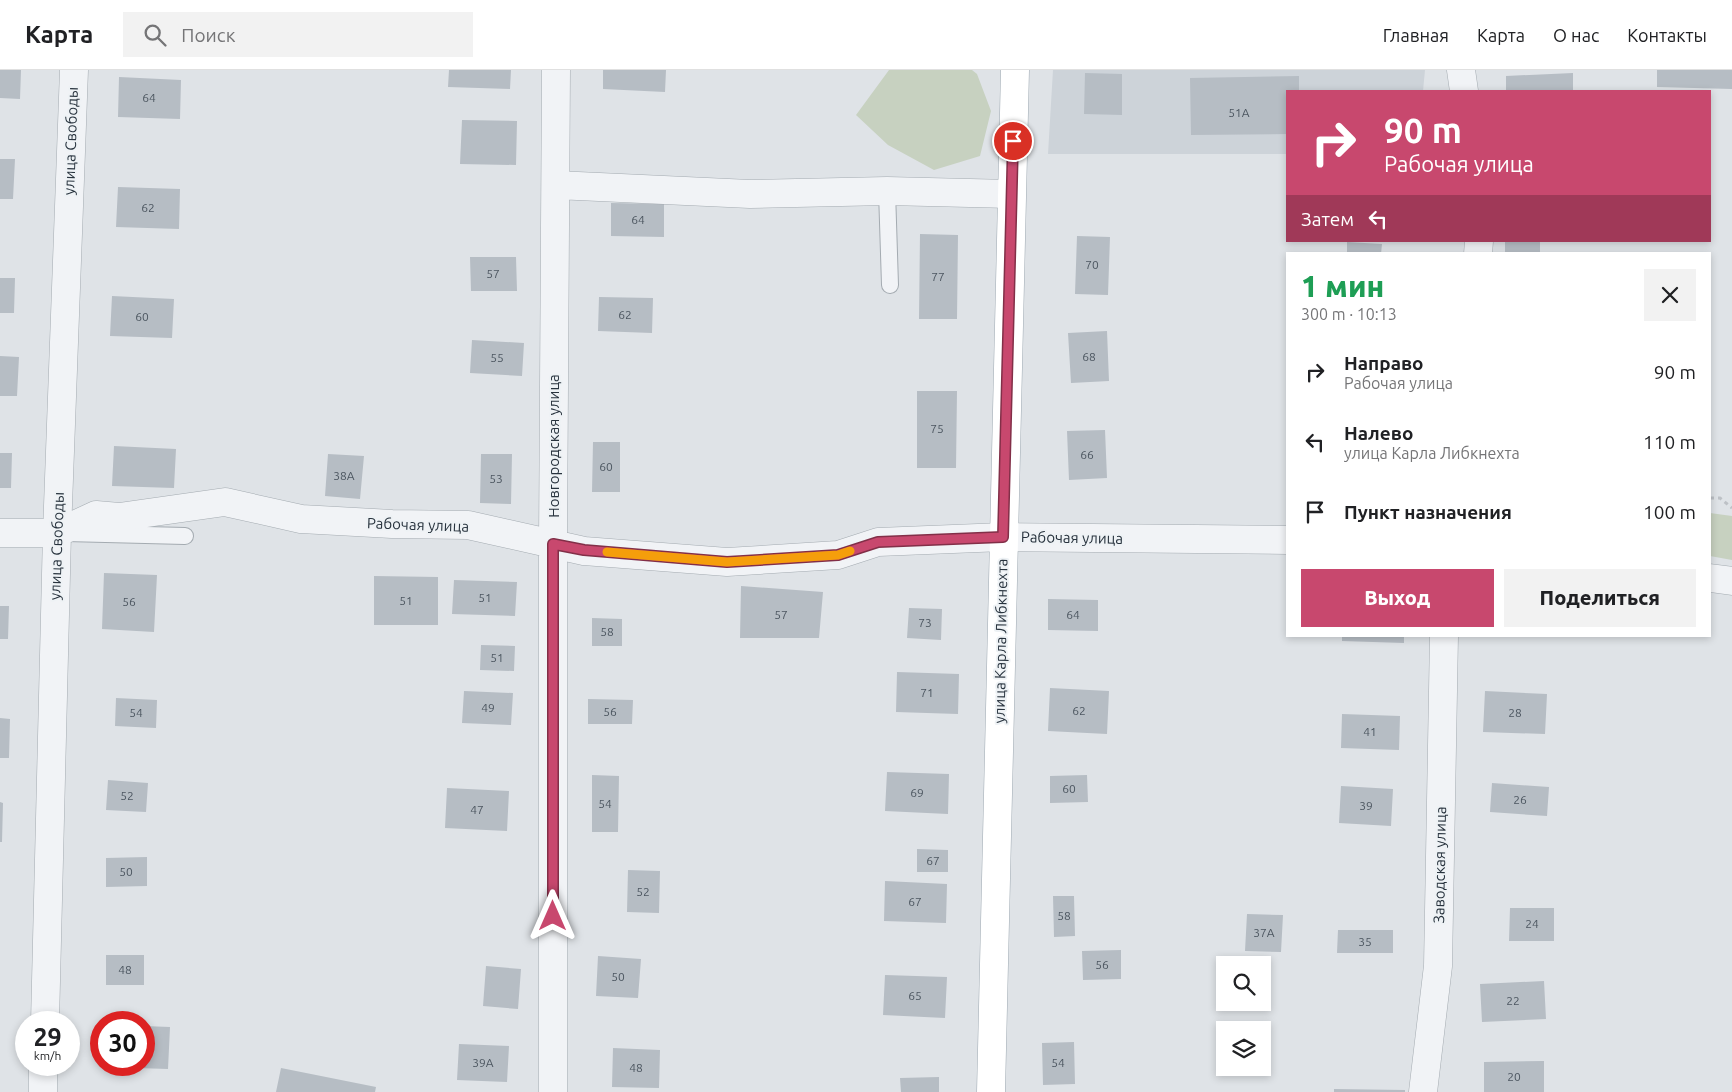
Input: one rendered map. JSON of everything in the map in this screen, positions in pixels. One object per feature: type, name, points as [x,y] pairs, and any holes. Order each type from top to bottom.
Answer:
[{"type":"main road","name":"улица Карла Либкнехта","points":[[992,1092],[1015,70]]},
{"type":"street","name":"улица Свободы","points":[[44,1011],[57,533],[74,70]]},
{"type":"street","name":"Новгородская улица","points":[[553,1092],[553,544],[556,70]]},
{"type":"street","points":[[1461,70],[1464,90]]},
{"type":"street","points":[[556,186],[750,194],[887,191],[1011,194]]},
{"type":"street","name":"Рабочая улица","points":[[0,533],[57,533],[96,515],[119,517],[225,502],[301,519],[392,524],[468,525],[584,550],[727,562],[838,555],[878,542],[1003,537],[1286,540]]},
{"type":"street","points":[[1711,578],[1732,581]]},
{"type":"street","name":"Заводская улица","points":[[1423,1092],[1438,966],[1444,637]]},
{"type":"street","points":[[43,1092],[44,1076]]},
{"type":"lane","points":[[887,191],[890,285]]},
{"type":"lane","points":[[57,533],[184,536]]},
{"type":"path","points":[[1711,498],[1720,498],[1732,508]]},
{"type":"shaded area","points":[[1053,70],[1425,70],[1423,90],[1286,90],[1286,154],[1048,154]]},
{"type":"green space","points":[[889,70],[972,70],[977,74],[991,111],[980,156],[934,170],[888,145],[856,115]]},
{"type":"green space","points":[[1711,513],[1732,516],[1732,560],[1711,556]]},
{"type":"building","points":[[0,70],[21,70],[20,99],[0,98]]},
{"type":"building","points":[[449,70],[511,70],[510,89],[448,87]]},
{"type":"building","points":[[603,70],[666,70],[665,92],[603,89]]},
{"type":"building","points":[[1657,70],[1732,70],[1732,89],[1657,87]]},
{"type":"building","points":[[1085,73],[1122,74],[1122,115],[1084,114]]},
{"type":"building","points":[[1573,73],[1573,90],[1506,90],[1506,76]]},
{"type":"building","points":[[1299,76],[1299,90],[1286,90],[1286,134],[1191,135],[1190,78]]},
{"type":"building","points":[[119,77],[181,80],[180,119],[118,117]]},
{"type":"building","points":[[462,120],[517,121],[516,165],[460,164]]},
{"type":"building","points":[[0,159],[15,159],[13,199],[0,199]]},
{"type":"building","points":[[118,187],[180,189],[179,229],[116,227]]},
{"type":"building","points":[[611,203],[664,204],[664,237],[611,236]]},
{"type":"building","points":[[920,234],[958,235],[957,319],[919,319]]},
{"type":"building","points":[[1077,236],[1110,237],[1108,295],[1075,294]]},
{"type":"building","points":[[1347,242],[1382,244],[1381,252],[1347,252]]},
{"type":"building","points":[[1505,242],[1540,242],[1540,252],[1505,252]]},
{"type":"building","points":[[470,257],[516,257],[517,291],[471,291]]},
{"type":"building","points":[[0,278],[15,278],[14,313],[0,313]]},
{"type":"building","points":[[112,296],[174,299],[172,338],[110,336]]},
{"type":"building","points":[[599,297],[653,298],[652,333],[598,331]]},
{"type":"building","points":[[1107,331],[1109,381],[1071,383],[1068,333]]},
{"type":"building","points":[[472,340],[524,343],[522,376],[470,373]]},
{"type":"building","points":[[0,356],[19,357],[17,396],[0,396]]},
{"type":"building","points":[[917,391],[957,391],[956,468],[917,468]]},
{"type":"building","points":[[1105,430],[1107,478],[1069,480],[1067,431]]},
{"type":"building","points":[[593,442],[620,442],[620,492],[592,492]]},
{"type":"building","points":[[114,446],[176,449],[174,488],[112,486]]},
{"type":"building","points":[[0,453],[12,453],[11,488],[0,488]]},
{"type":"building","points":[[328,454],[364,456],[360,499],[325,496]]},
{"type":"building","points":[[481,454],[512,454],[511,504],[480,503]]},
{"type":"building","points":[[104,573],[157,575],[154,632],[102,629]]},
{"type":"building","points":[[374,576],[438,577],[438,625],[374,625]]},
{"type":"building","points":[[454,580],[517,582],[515,616],[452,614]]},
{"type":"building","points":[[741,586],[823,592],[819,638],[740,638]]},
{"type":"building","points":[[1048,599],[1098,600],[1098,631],[1048,630]]},
{"type":"building","points":[[0,606],[9,606],[8,639],[0,639]]},
{"type":"building","points":[[909,608],[942,609],[941,640],[907,638]]},
{"type":"building","points":[[592,618],[622,619],[622,646],[592,646]]},
{"type":"building","points":[[1342,637],[1404,637],[1404,643],[1342,641]]},
{"type":"building","points":[[481,645],[515,646],[514,671],[480,670]]},
{"type":"building","points":[[897,672],[959,674],[958,714],[896,712]]},
{"type":"building","points":[[1050,688],[1109,691],[1107,734],[1048,731]]},
{"type":"building","points":[[464,691],[513,693],[511,725],[462,723]]},
{"type":"building","points":[[1485,691],[1547,694],[1545,734],[1483,732]]},
{"type":"building","points":[[116,698],[157,700],[156,728],[115,726]]},
{"type":"building","points":[[588,699],[633,700],[632,724],[588,724]]},
{"type":"building","points":[[1342,714],[1400,716],[1399,750],[1341,748]]},
{"type":"building","points":[[0,718],[10,719],[9,758],[0,758]]},
{"type":"building","points":[[887,772],[949,774],[948,814],[885,811]]},
{"type":"building","points":[[592,775],[619,776],[618,832],[592,832]]},
{"type":"building","points":[[1087,775],[1088,802],[1050,803],[1050,776]]},
{"type":"building","points":[[108,780],[148,783],[146,812],[106,810]]},
{"type":"building","points":[[1492,783],[1549,787],[1547,816],[1490,812]]},
{"type":"building","points":[[1341,786],[1393,789],[1391,826],[1339,823]]},
{"type":"building","points":[[447,788],[509,791],[507,831],[445,828]]},
{"type":"building","points":[[0,802],[3,803],[2,842],[0,842]]},
{"type":"building","points":[[917,849],[948,850],[948,872],[917,872]]},
{"type":"building","points":[[147,857],[147,886],[106,887],[106,858]]},
{"type":"building","points":[[628,870],[660,871],[659,913],[627,912]]},
{"type":"building","points":[[885,881],[947,884],[946,923],[884,921]]},
{"type":"building","points":[[1053,896],[1074,896],[1075,936],[1054,937]]},
{"type":"building","points":[[1510,908],[1554,908],[1554,941],[1509,941]]},
{"type":"building","points":[[1247,914],[1283,915],[1281,952],[1245,951]]},
{"type":"building","points":[[1338,930],[1393,930],[1393,953],[1337,953]]},
{"type":"building","points":[[1121,950],[1121,979],[1083,980],[1082,951]]},
{"type":"building","points":[[106,955],[144,955],[144,985],[106,985]]},
{"type":"building","points":[[598,956],[641,959],[638,998],[596,996]]},
{"type":"building","points":[[486,966],[521,969],[518,1009],[483,1006]]},
{"type":"building","points":[[885,975],[947,977],[945,1018],[883,1015]]},
{"type":"building","points":[[1544,981],[1546,1019],[1482,1022],[1480,984]]},
{"type":"building","points":[[155,1026],[170,1027],[168,1069],[155,1069]]},
{"type":"building","points":[[1074,1042],[1075,1084],[1043,1085],[1042,1043]]},
{"type":"building","points":[[459,1044],[509,1046],[507,1082],[457,1080]]},
{"type":"building","points":[[613,1048],[660,1050],[659,1088],[612,1087]]},
{"type":"building","points":[[1544,1061],[1544,1092],[1484,1092],[1484,1062]]},
{"type":"building","points":[[281,1068],[376,1087],[375,1092],[276,1092]]},
{"type":"building","points":[[939,1077],[939,1092],[901,1092],[900,1078]]},
{"type":"building","points":[[1334,1089],[1405,1090],[1405,1092],[1334,1092]]},
{"type":"slow traffic","points":[[607,552],[727,562],[838,555],[850,551]]},
{"type":"route","points":[[553,916],[553,544],[584,550],[727,562],[838,555],[878,542],[1003,537],[1013,141]]}]
